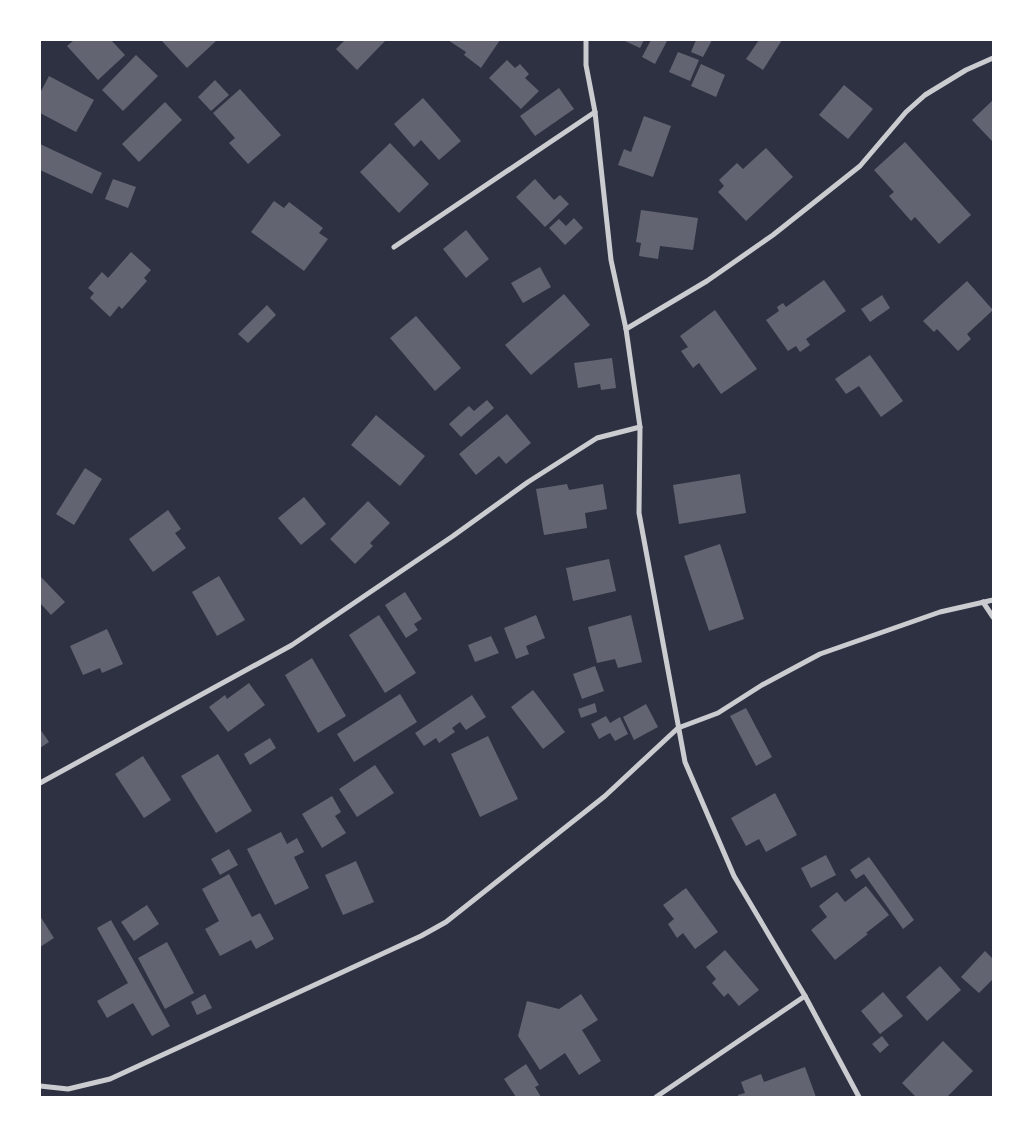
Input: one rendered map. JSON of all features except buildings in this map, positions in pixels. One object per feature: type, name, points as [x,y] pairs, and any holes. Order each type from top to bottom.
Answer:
[{"type":"street","points":[[586,40],[586,65],[595,112],[611,260],[626,329],[640,427],[639,513],[685,762],[734,876],[805,996],[859,1097]]},
{"type":"street","points":[[626,329],[707,281],[773,235],[860,166],[906,112],[925,94],[966,70],[993,58]]},
{"type":"street","points":[[394,247],[595,112]]},
{"type":"street","points":[[40,783],[292,645],[453,536],[528,482],[596,438],[640,427]]},
{"type":"street","points":[[40,1086],[68,1089],[110,1079],[421,936],[446,922],[605,796],[678,728],[718,713],[762,685],[820,654],[940,612],[993,600]]},
{"type":"street","points":[[983,602],[993,617]]},
{"type":"street","points":[[656,1097],[805,996]]}]
